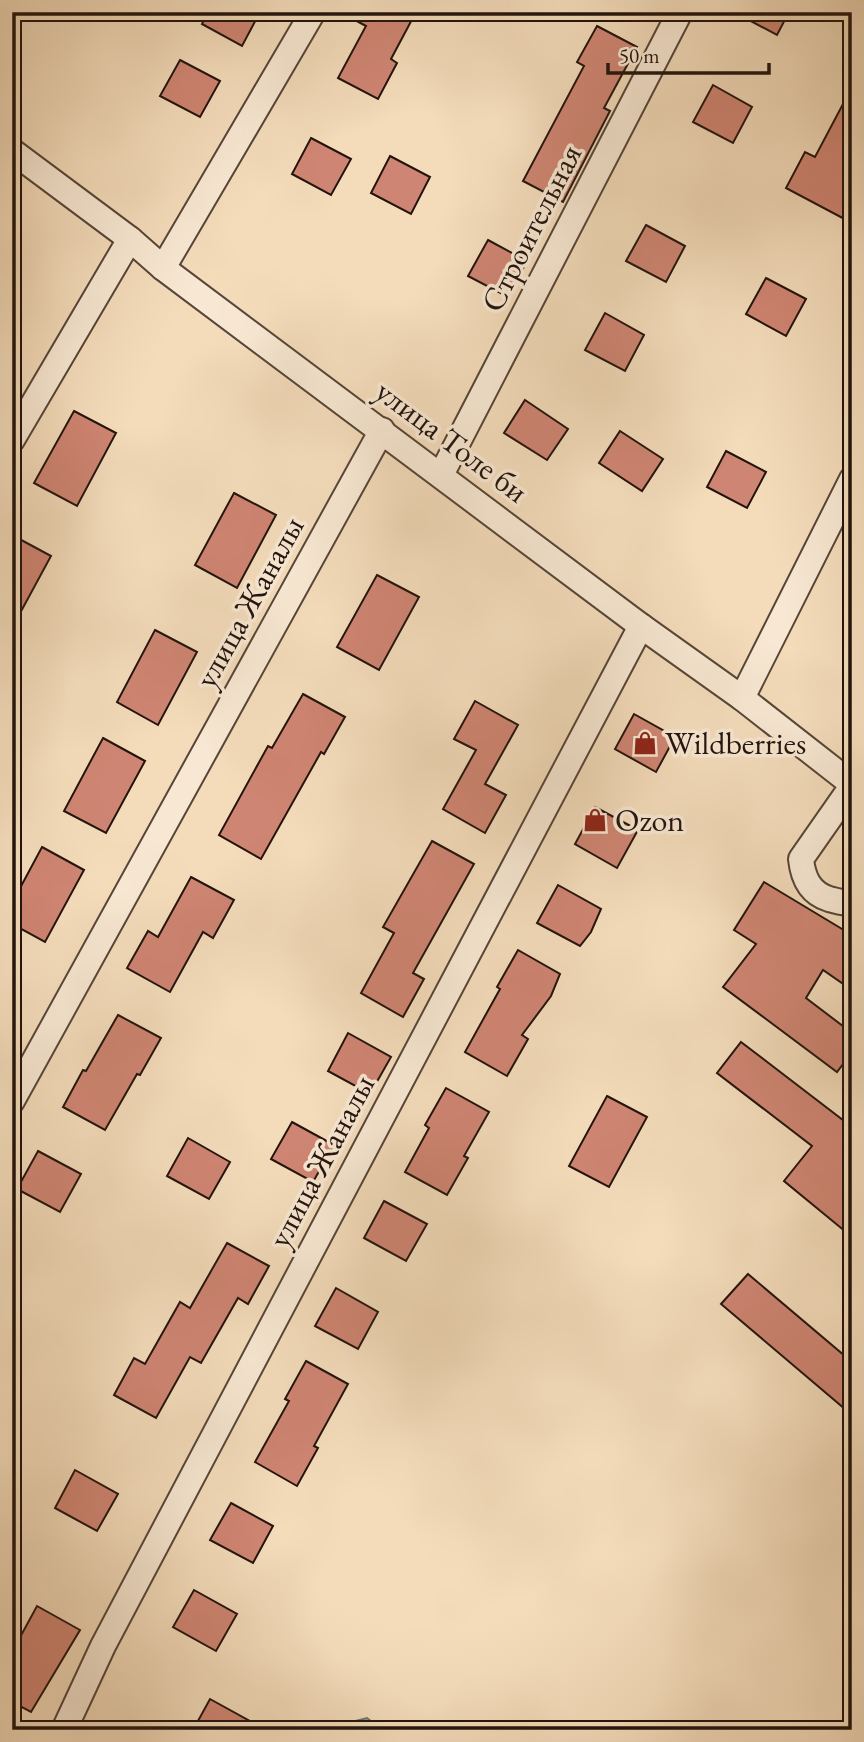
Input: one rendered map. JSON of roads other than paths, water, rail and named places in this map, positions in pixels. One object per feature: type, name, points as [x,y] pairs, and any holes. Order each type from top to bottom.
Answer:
[{"type":"street","points":[[163,268],[313,12]]},
{"type":"street","name":"Строительная","points":[[441,475],[680,12]]},
{"type":"street","name":"улица Толе би","points":[[12,151],[130,239],[163,268],[742,698],[852,785]]},
{"type":"street","points":[[12,440],[130,239]]},
{"type":"street","name":"улица Жаналы","points":[[12,1101],[382,430]]},
{"type":"street","points":[[742,698],[852,479]]},
{"type":"street","name":"улица Жаналы","points":[[64,1730],[103,1646],[641,625]]},
{"type":"street","points":[[852,785],[801,859],[803,875],[816,895],[845,903],[852,901]]},
{"type":"place","name":"Wildberries","points":[[645,743]]},
{"type":"place","name":"Ozon","points":[[595,820]]}]
